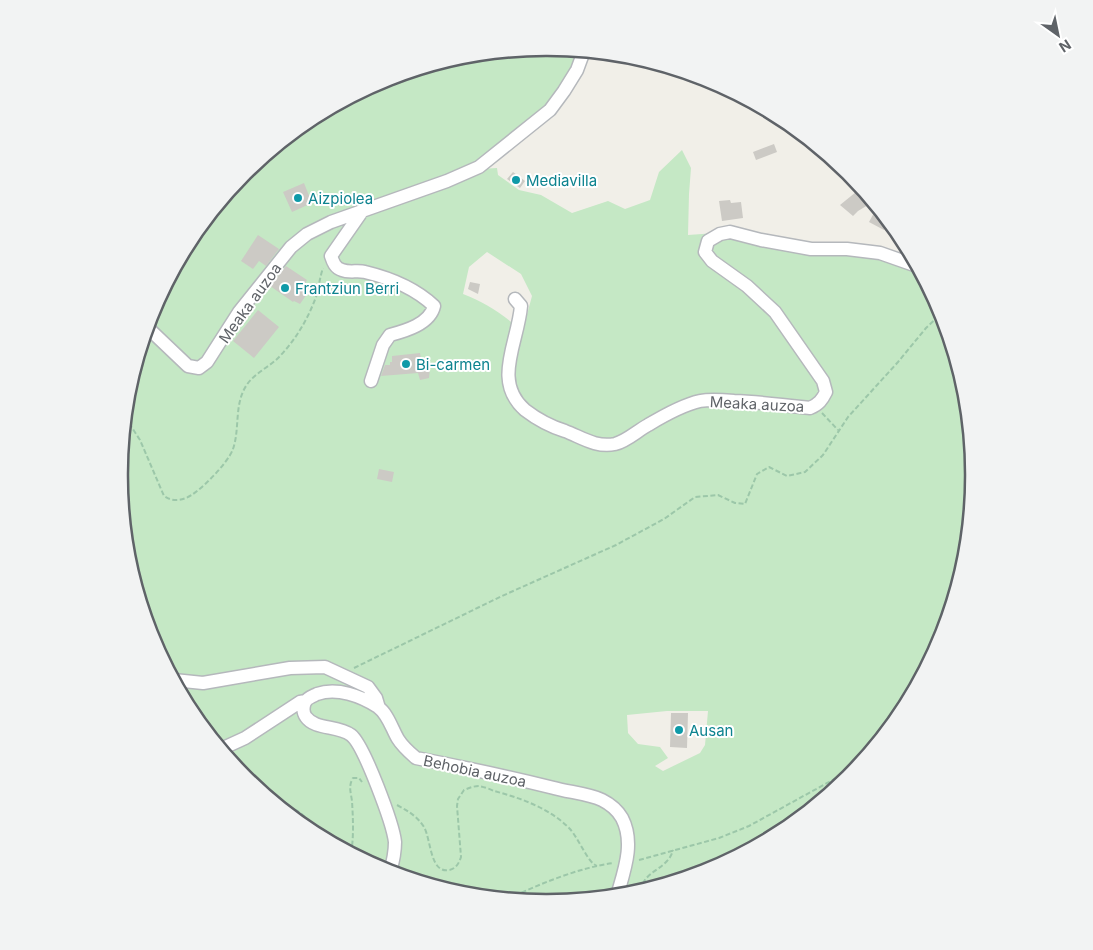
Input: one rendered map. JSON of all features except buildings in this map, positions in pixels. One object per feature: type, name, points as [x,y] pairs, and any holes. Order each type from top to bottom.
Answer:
[{"type":"street","name":"Meaka auzoa","points":[[153,333],[188,366],[199,368],[207,362],[239,312],[291,247],[307,234],[331,222],[447,181],[479,167],[550,110],[577,70],[581,58]]},
{"type":"street","points":[[363,210],[331,256],[333,263],[341,270],[364,271],[399,282],[434,306],[433,314],[426,320],[407,330],[390,335],[383,345],[371,381]]},
{"type":"street","name":"Meaka auzoa","points":[[515,299],[521,306],[520,319],[509,364],[508,379],[512,394],[517,403],[547,426],[600,445],[615,444],[626,440],[659,419],[688,404],[701,401],[762,402],[810,408],[822,400],[826,392],[823,381],[814,366],[775,312],[747,286],[712,261],[705,252],[708,241],[720,234],[730,232],[761,240],[812,249],[847,249],[880,253],[907,262]]},
{"type":"street","points":[[182,681],[203,683],[290,668],[325,668],[368,687],[376,698],[379,708]]},
{"type":"street","points":[[228,746],[245,738],[300,702],[326,691],[351,694],[379,708]]},
{"type":"street","points":[[306,701],[305,716],[312,722],[343,730],[352,736],[360,746],[378,788],[394,840],[395,858],[393,865]]},
{"type":"street","name":"Behobia auzoa","points":[[379,708],[385,715],[398,740],[416,758],[602,800],[617,812],[627,830],[629,843],[627,863],[620,887]]},
{"type":"path","points":[[131,426],[140,440],[164,496],[170,500],[178,500],[195,493],[222,466],[232,451],[242,395],[253,378],[278,358],[294,340],[311,309],[324,267],[331,256]]},
{"type":"path","points":[[340,674],[502,596],[616,545],[664,519],[696,497],[718,495],[735,503],[745,504],[757,474],[769,467],[787,476],[805,472],[823,455],[848,417],[935,320]]},
{"type":"path","points":[[817,405],[821,412],[839,430]]},
{"type":"path","points":[[352,846],[350,783],[353,778],[359,778],[364,783]]},
{"type":"path","points":[[522,893],[551,881],[597,866],[627,863],[720,838],[749,826],[835,779]]},
{"type":"path","points":[[397,805],[414,815],[424,827],[429,838],[435,863],[440,869],[445,871],[452,870],[459,864],[461,857],[458,798],[464,790],[480,786],[530,803],[557,818],[571,830],[588,859],[597,866]]},
{"type":"path","points":[[294,809],[304,813],[306,817]]},
{"type":"path","points":[[644,882],[651,872],[668,860],[673,850]]},
{"type":"green space","points":[[519,57],[577,57],[562,91],[480,169],[497,168],[498,175],[519,190],[541,195],[572,213],[608,201],[625,209],[650,200],[659,172],[682,150],[691,168],[688,235],[730,232],[880,253],[907,262],[933,315],[951,367],[962,420],[964,448],[965,475],[962,530],[951,583],[943,610],[922,660],[895,708],[879,730],[843,771],[823,790],[779,823],[732,851],[707,862],[681,872],[628,886],[574,893],[546,894],[519,893],[465,886],[412,872],[386,862],[337,838],[314,823],[270,790],[250,771],[214,730],[198,708],[171,660],[160,635],[150,610],[136,557],[131,530],[128,475],[131,420],[136,393],[150,340],[160,315],[171,290],[198,242],[214,220],[250,179],[270,160],[314,127],[361,99],[412,78],[438,71],[465,64]],"holes":[[[487,252],[521,274],[532,296],[511,374],[522,404],[504,375],[516,326],[491,307],[463,294],[469,267]],[[667,711],[708,711],[705,745],[700,753],[663,771],[655,766],[668,758],[660,747],[638,744],[628,733],[627,715]]]},
{"type":"place","name":"Mediavilla","points":[[516,180]]},
{"type":"place","name":"Aizpiolea","points":[[298,198]]},
{"type":"place","name":"Frantziun Berri","points":[[285,288]]},
{"type":"place","name":"Bi-carmen","points":[[406,364]]},
{"type":"place","name":"Ausan","points":[[679,730]]}]
